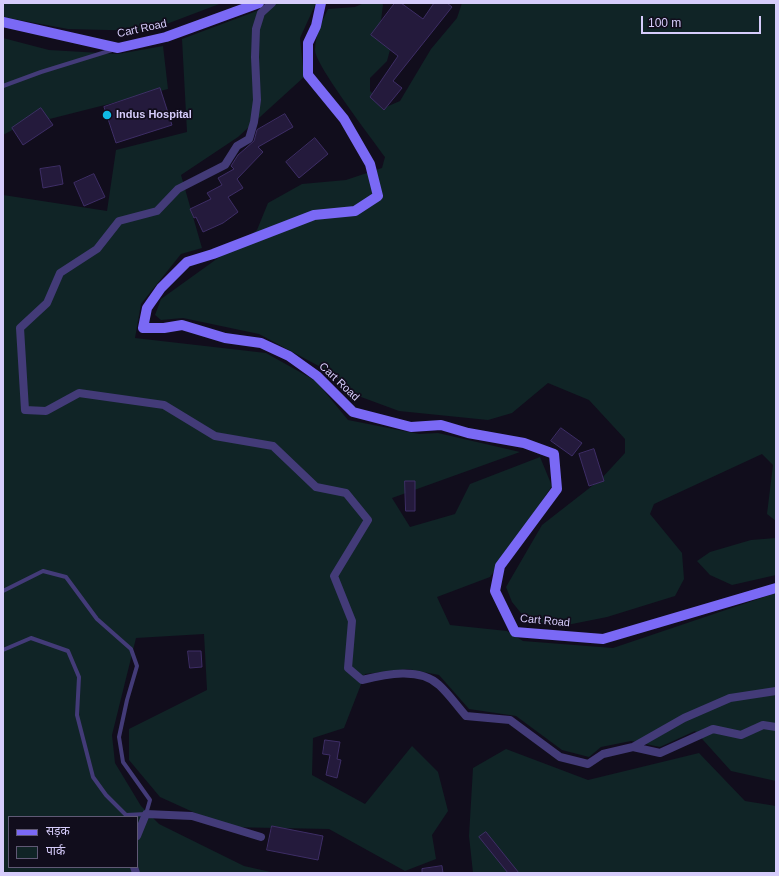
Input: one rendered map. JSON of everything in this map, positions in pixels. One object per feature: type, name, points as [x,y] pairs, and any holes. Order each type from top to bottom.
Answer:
[{"type":"main road","name":"Cart Road","points":[[3,22],[118,48],[166,37],[259,3]]},
{"type":"main road","name":"Cart Road","points":[[321,3],[316,26],[308,43],[308,75],[344,119],[370,164],[378,196],[355,211],[314,215],[213,254],[188,262],[161,288],[147,308],[143,328],[164,328],[182,325],[224,338],[261,343],[289,356],[317,376],[353,412],[411,427],[441,425],[468,433],[524,443],[554,454],[557,489],[500,566],[495,591],[515,632],[603,639],[776,588]]},
{"type":"street","points":[[272,3],[261,13],[256,29],[254,56],[257,100],[254,122],[249,139],[237,146],[225,165],[178,189],[157,211],[120,221],[97,250],[60,273],[47,304],[20,328],[25,410],[46,411],[79,393],[164,405],[215,436],[273,446],[316,487],[346,493],[368,520],[334,576],[352,621],[348,668],[362,680],[384,674],[421,675],[439,685],[466,716],[510,720],[560,757],[588,764],[603,754],[633,747],[684,718],[730,698],[776,691]]},
{"type":"street","points":[[633,747],[660,752],[713,729],[741,735],[763,725],[776,727]]},
{"type":"street","points":[[138,834],[146,814],[192,816],[261,837]]},
{"type":"lane","points":[[3,86],[41,72],[118,48]]},
{"type":"lane","points":[[3,591],[43,571],[66,577],[97,619],[131,649],[137,666],[127,700],[119,737],[123,762],[150,800],[146,814],[126,815],[106,796],[93,776],[77,715],[79,677],[68,651],[31,638],[3,650]]},
{"type":"green space","points":[[3,3],[222,3],[148,31],[68,29],[3,17]]},
{"type":"green space","points":[[278,3],[316,3],[300,38],[304,77],[238,137],[181,175],[202,248],[181,254],[141,304],[135,338],[266,353],[316,381],[348,420],[419,434],[438,433],[520,452],[392,498],[410,527],[455,514],[470,484],[540,457],[552,486],[490,577],[437,597],[450,625],[507,631],[523,641],[613,648],[776,593],[776,781],[731,771],[695,731],[660,747],[631,741],[601,747],[589,757],[562,750],[516,716],[469,709],[439,675],[408,669],[365,674],[344,728],[313,738],[312,775],[365,804],[412,746],[438,772],[448,811],[432,835],[436,859],[405,871],[329,829],[226,827],[160,797],[129,760],[129,729],[207,690],[204,634],[136,638],[112,735],[115,763],[141,806],[159,824],[244,866],[275,873],[3,873],[3,195],[107,211],[116,150],[187,132],[182,39]]},
{"type":"green space","points":[[364,3],[382,3],[383,5],[380,28],[390,50],[387,61],[370,78],[370,91],[386,107],[400,101],[431,49],[457,18],[462,3],[776,3],[776,521],[767,514],[773,465],[762,454],[654,504],[650,514],[682,553],[684,579],[675,596],[607,617],[567,625],[529,623],[512,602],[506,587],[542,525],[601,479],[625,453],[625,439],[589,400],[548,383],[512,413],[488,420],[399,411],[353,394],[328,371],[259,334],[183,318],[161,320],[155,315],[161,299],[257,230],[268,203],[302,184],[346,180],[382,168],[385,157],[324,71],[315,50],[321,24],[328,9],[355,7]]},
{"type":"green space","points":[[3,38],[49,50],[118,54],[163,46],[168,89],[18,127],[3,135]]},
{"type":"green space","points":[[776,538],[776,575],[732,585],[710,575],[697,561],[710,552],[751,540]]},
{"type":"green space","points":[[506,749],[588,780],[699,753],[745,801],[776,806],[776,873],[473,873],[469,836],[473,768]]},
{"type":"building","points":[[395,3],[401,3],[423,19],[434,3],[447,3],[452,7],[393,81],[402,88],[384,110],[370,97],[398,56],[371,35]]},
{"type":"building","points":[[160,88],[172,125],[116,143],[104,107]]},
{"type":"building","points":[[41,108],[53,125],[23,145],[12,128]]},
{"type":"building","points":[[285,114],[293,127],[258,147],[263,152],[237,179],[243,188],[228,197],[238,212],[223,223],[203,232],[196,217],[194,218],[190,209],[211,199],[207,193],[222,185],[218,178],[234,169],[231,166],[238,155],[254,141],[257,130]]},
{"type":"building","points":[[315,138],[328,154],[299,178],[286,162]]},
{"type":"building","points":[[60,166],[63,184],[43,188],[40,169]]},
{"type":"building","points":[[94,174],[105,197],[84,206],[74,183]]},
{"type":"building","points":[[561,428],[582,443],[572,456],[551,441]]},
{"type":"building","points":[[594,449],[604,481],[589,486],[579,454]]},
{"type":"building","points":[[405,481],[415,481],[415,511],[406,511]]},
{"type":"building","points":[[188,651],[201,651],[202,667],[190,668]]},
{"type":"building","points":[[325,740],[340,742],[337,759],[341,760],[337,778],[326,775],[330,755],[323,754]]},
{"type":"building","points":[[272,826],[323,836],[318,860],[267,850]]},
{"type":"building","points":[[486,832],[519,873],[508,873],[479,837]]},
{"type":"building","points":[[442,866],[443,873],[422,873],[422,869]]},
{"type":"place","name":"Indus Hospital","points":[[107,115]]}]
